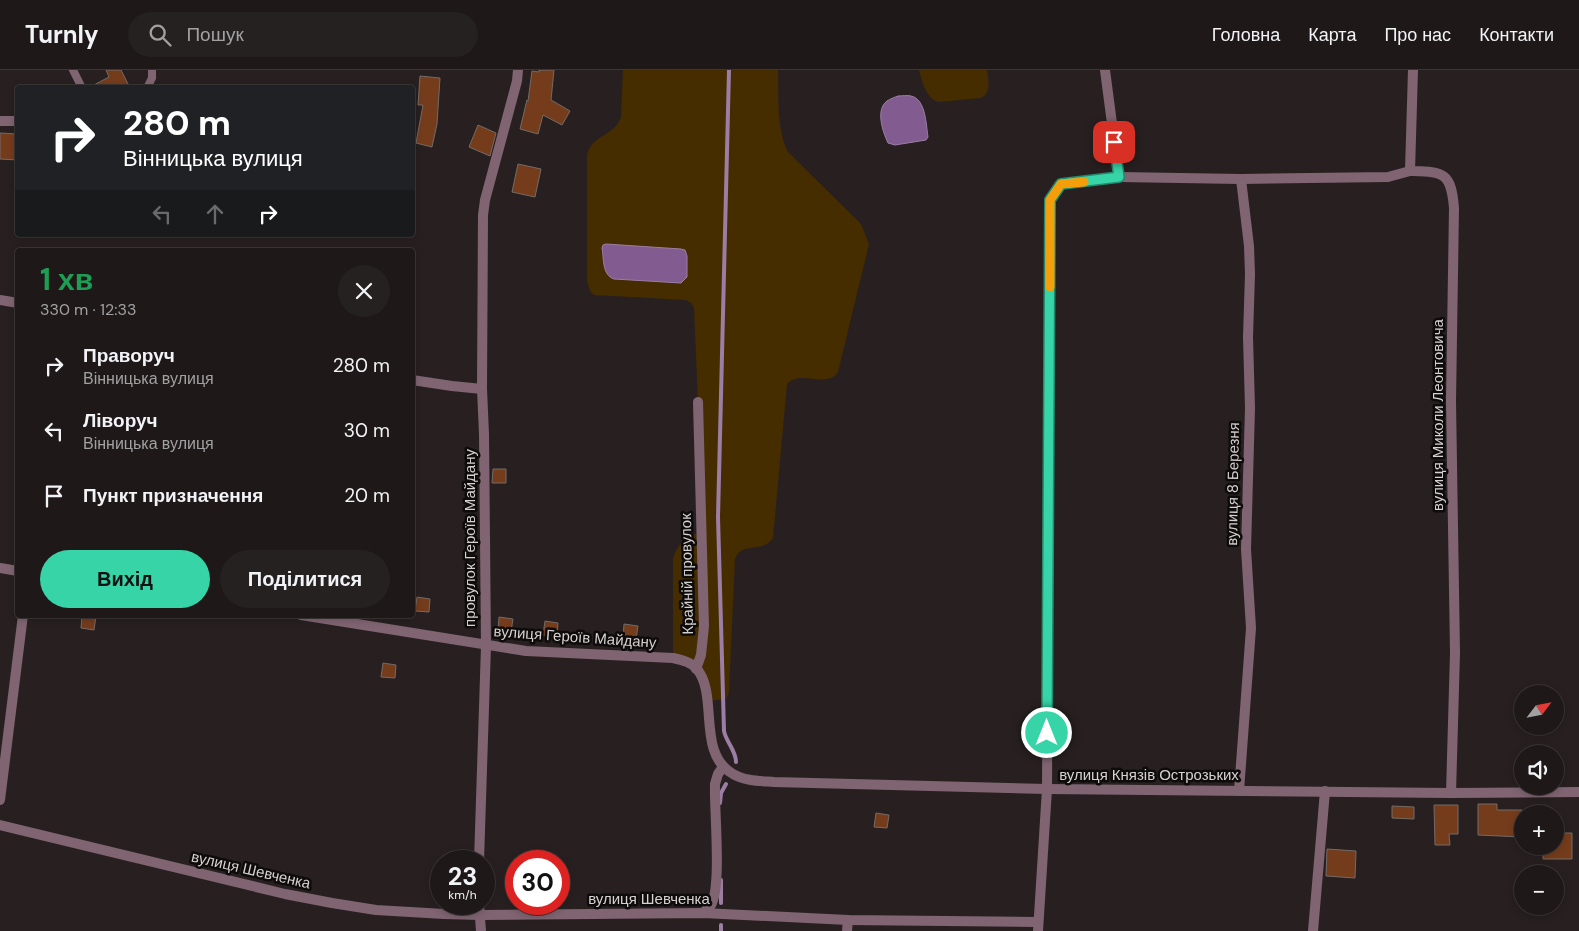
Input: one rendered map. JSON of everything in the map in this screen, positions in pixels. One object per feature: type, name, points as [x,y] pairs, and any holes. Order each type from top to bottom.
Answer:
[{"type":"street","name":"провулок Героїв Майдану","points":[[479,850],[486,646],[482,389],[483,215],[485,200],[517,81],[518,70]]},
{"type":"street","points":[[1105,70],[1119,177]]},
{"type":"street","points":[[1038,926],[1047,789],[1050,200],[1061,184],[1119,177],[1388,177],[1410,172],[1413,70]]},
{"type":"street","points":[[0,121],[15,122]]},
{"type":"street","name":"вулиця Миколи Леонтовича","points":[[1410,172],[1442,174],[1449,183],[1453,194],[1454,208],[1451,401],[1455,653],[1451,793]]},
{"type":"street","name":"вулиця 8 Березня","points":[[1239,790],[1251,628],[1246,549],[1250,408],[1248,337],[1250,274],[1242,178]]},
{"type":"street","points":[[0,300],[15,302]]},
{"type":"street","points":[[415,380],[482,389]]},
{"type":"street","name":"Крайній провулок","points":[[696,669],[701,655],[704,626],[698,402]]},
{"type":"street","points":[[0,568],[15,570]]},
{"type":"street","points":[[0,800],[22,618]]},
{"type":"street","name":"вулиця Героїв Майдану","points":[[319,618],[526,651],[673,658],[686,661],[696,669]]},
{"type":"street","points":[[696,669],[702,679],[706,693],[714,749],[723,767],[714,784],[715,890],[711,904],[703,913]]},
{"type":"street","name":"вулиця Князів Острозьких","points":[[723,767],[739,777],[769,782],[1047,789],[1451,793],[1579,792]]},
{"type":"street","points":[[1313,931],[1326,792]]},
{"type":"street","name":"вулиця Шевченка","points":[[0,825],[267,890],[384,911],[430,913]]},
{"type":"street","name":"вулиця Шевченка","points":[[495,915],[703,913],[1038,926]]},
{"type":"street","points":[[480,915],[481,931]]},
{"type":"street","points":[[847,931],[848,920]]},
{"type":"lane","points":[[73,70],[80,85]]},
{"type":"lane","points":[[148,85],[152,78],[152,70]]},
{"type":"shaded area","points":[[623,70],[778,70],[780,123],[788,152],[861,224],[869,244],[838,372],[833,377],[827,379],[799,378],[787,384],[773,538],[763,546],[742,550],[735,559],[729,692],[726,699],[707,701],[696,669],[673,658],[673,559],[682,543],[697,533],[698,402],[694,308],[686,300],[594,295],[590,291],[587,281],[587,155],[593,143],[614,128],[621,117]]},
{"type":"shaded area","points":[[919,70],[987,70],[988,89],[981,98],[939,102],[928,93]]},
{"type":"shaded area","points":[[898,96],[911,96],[920,102],[926,120],[928,137],[926,140],[895,145],[888,143],[881,121],[881,110],[887,101]]},
{"type":"shaded area","points":[[606,244],[685,250],[687,256],[687,277],[681,283],[614,279],[607,274],[604,266],[602,248]]},
{"type":"building","points":[[106,70],[121,70],[128,85],[94,85],[109,77]]},
{"type":"building","points":[[539,70],[554,70],[551,100],[570,111],[562,125],[543,115],[538,134],[520,129],[528,101],[532,71],[539,72]]},
{"type":"building","points":[[420,76],[440,78],[437,124],[432,147],[416,143],[423,105],[418,105]]},
{"type":"building","points":[[478,125],[496,133],[490,156],[469,147]]},
{"type":"building","points":[[0,133],[15,134],[15,160],[0,159]]},
{"type":"building","points":[[518,164],[541,169],[535,197],[512,192]]},
{"type":"building","points":[[493,469],[506,469],[506,483],[492,483]]},
{"type":"building","points":[[417,597],[430,599],[429,612],[415,611]]},
{"type":"building","points":[[499,617],[513,619],[511,632],[498,631]]},
{"type":"building","points":[[82,618],[96,618],[94,630],[81,628]]},
{"type":"building","points":[[545,621],[558,623],[557,636],[543,635]]},
{"type":"building","points":[[624,624],[638,626],[636,639],[623,637]]},
{"type":"building","points":[[383,663],[396,665],[395,678],[381,677]]},
{"type":"building","points":[[1478,804],[1497,804],[1497,810],[1514,810],[1514,837],[1478,835]]},
{"type":"building","points":[[1434,805],[1458,805],[1458,834],[1449,834],[1450,845],[1435,845]]},
{"type":"building","points":[[1392,806],[1414,807],[1414,819],[1392,818]]},
{"type":"building","points":[[876,813],[889,815],[887,828],[874,827]]},
{"type":"building","points":[[1564,833],[1572,833],[1572,859],[1543,859],[1543,855],[1564,855]]},
{"type":"building","points":[[1327,849],[1356,851],[1355,878],[1326,876]]},
{"type":"waterway","points":[[729,70],[718,517],[724,731],[736,762]]},
{"type":"waterway","points":[[720,803],[721,793],[726,784]]},
{"type":"waterway","points":[[721,880],[721,903]]},
{"type":"waterway","points":[[721,925],[721,931]]},
{"type":"slow traffic","points":[[1050,287],[1050,200],[1061,184],[1084,182]]},
{"type":"route","points":[[1047,733],[1050,200],[1061,184],[1119,177],[1114,142]]}]
